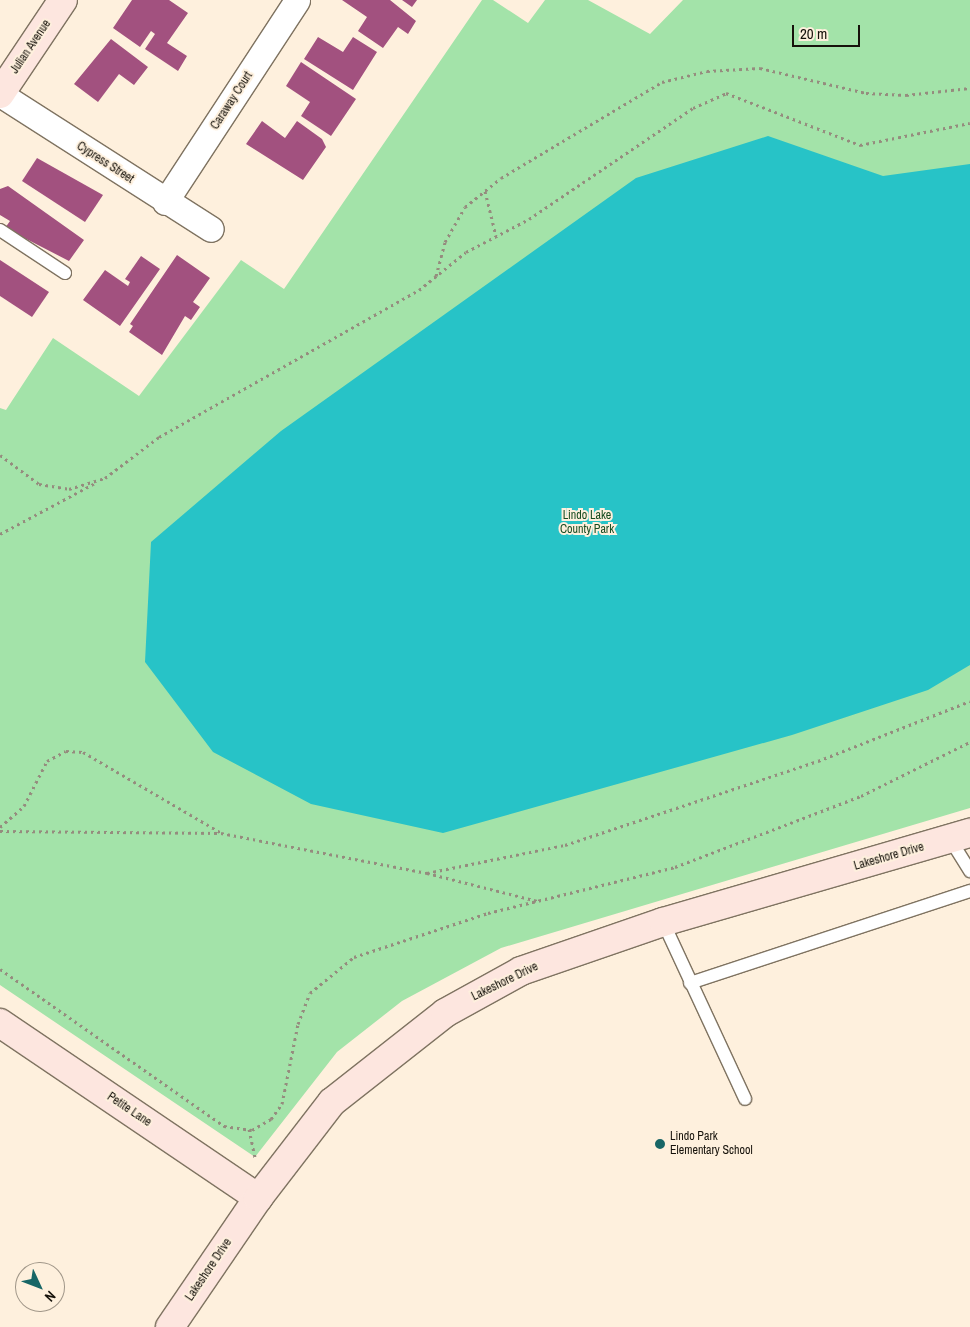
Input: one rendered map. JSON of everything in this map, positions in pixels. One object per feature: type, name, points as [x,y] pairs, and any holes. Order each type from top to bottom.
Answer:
[{"type":"street","name":"Julian Avenue","points":[[0,94],[63,0]]},
{"type":"street","name":"Caraway Court","points":[[165,202],[298,0]]},
{"type":"street","name":"Cypress Street","points":[[0,94],[165,202],[211,229]]},
{"type":"street","name":"Lakeshore Drive","points":[[170,1327],[258,1198],[332,1102],[409,1037],[521,971],[663,922],[960,836]]},
{"type":"street","name":"Petite Lane","points":[[0,1023],[258,1198]]},
{"type":"lane","points":[[0,230],[65,273]]},
{"type":"lane","points":[[960,836],[970,871]]},
{"type":"lane","points":[[690,983],[970,891]]},
{"type":"lane","points":[[663,922],[745,1099]]},
{"type":"path","points":[[436,277],[445,242],[461,214],[485,190],[662,82],[707,71],[760,68],[866,93],[906,95],[970,88]]},
{"type":"path","points":[[0,534],[105,478],[159,437],[436,277],[466,252],[496,236],[694,108],[726,93],[860,145],[970,122]]},
{"type":"path","points":[[485,190],[496,236]]},
{"type":"path","points":[[0,455],[39,484],[69,489],[105,478]]},
{"type":"path","points":[[427,873],[565,845],[818,761],[970,701]]},
{"type":"path","points":[[0,969],[224,1126],[249,1129],[271,1119],[282,1104],[298,1024],[310,993],[326,977],[354,957],[538,902],[675,866],[861,796],[970,742]]},
{"type":"path","points":[[0,829],[24,806],[47,761],[66,751],[83,752],[221,833]]},
{"type":"path","points":[[0,829],[221,833],[427,873],[538,902]]},
{"type":"path","points":[[249,1129],[255,1157]]},
{"type":"green space","name":"Lindo Lake County Park","points":[[482,0],[493,0],[528,23],[545,0],[588,0],[650,34],[683,0],[970,0],[970,808],[501,948],[402,1001],[337,1052],[255,1157],[0,985],[0,408],[6,410],[53,338],[139,396],[241,260],[284,289]]},
{"type":"water","points":[[768,136],[883,176],[970,164],[970,665],[928,690],[792,735],[443,833],[311,804],[213,752],[145,662],[151,542],[281,431],[636,178]]},
{"type":"building","points":[[132,0],[169,0],[188,13],[167,43],[187,56],[178,71],[145,49],[155,34],[151,31],[140,47],[113,28]]},
{"type":"building","points":[[342,0],[390,0],[416,21],[408,34],[398,27],[383,48],[358,31],[367,17]]},
{"type":"building","points":[[402,0],[417,0],[412,7]]},
{"type":"building","points":[[318,37],[343,52],[353,37],[377,52],[353,90],[304,59]]},
{"type":"building","points":[[111,39],[148,67],[134,85],[119,74],[98,102],[74,84]]},
{"type":"building","points":[[301,62],[356,99],[331,136],[301,116],[310,102],[286,86]]},
{"type":"building","points":[[262,121],[285,138],[297,121],[322,139],[326,147],[303,180],[246,144]]},
{"type":"building","points":[[37,158],[103,195],[85,222],[22,181]]},
{"type":"building","points":[[8,186],[84,240],[69,261],[5,228],[10,221],[0,215],[0,189]]},
{"type":"building","points":[[177,255],[210,278],[193,302],[200,307],[191,320],[185,316],[162,355],[129,332],[133,326],[130,324]]},
{"type":"building","points":[[141,256],[160,269],[120,326],[83,300],[105,270],[128,286],[130,282],[125,279]]},
{"type":"building","points":[[0,260],[49,292],[32,317],[0,296]]},
{"type":"place","name":"Lindo Park Elementary School","points":[[660,1144]]}]
